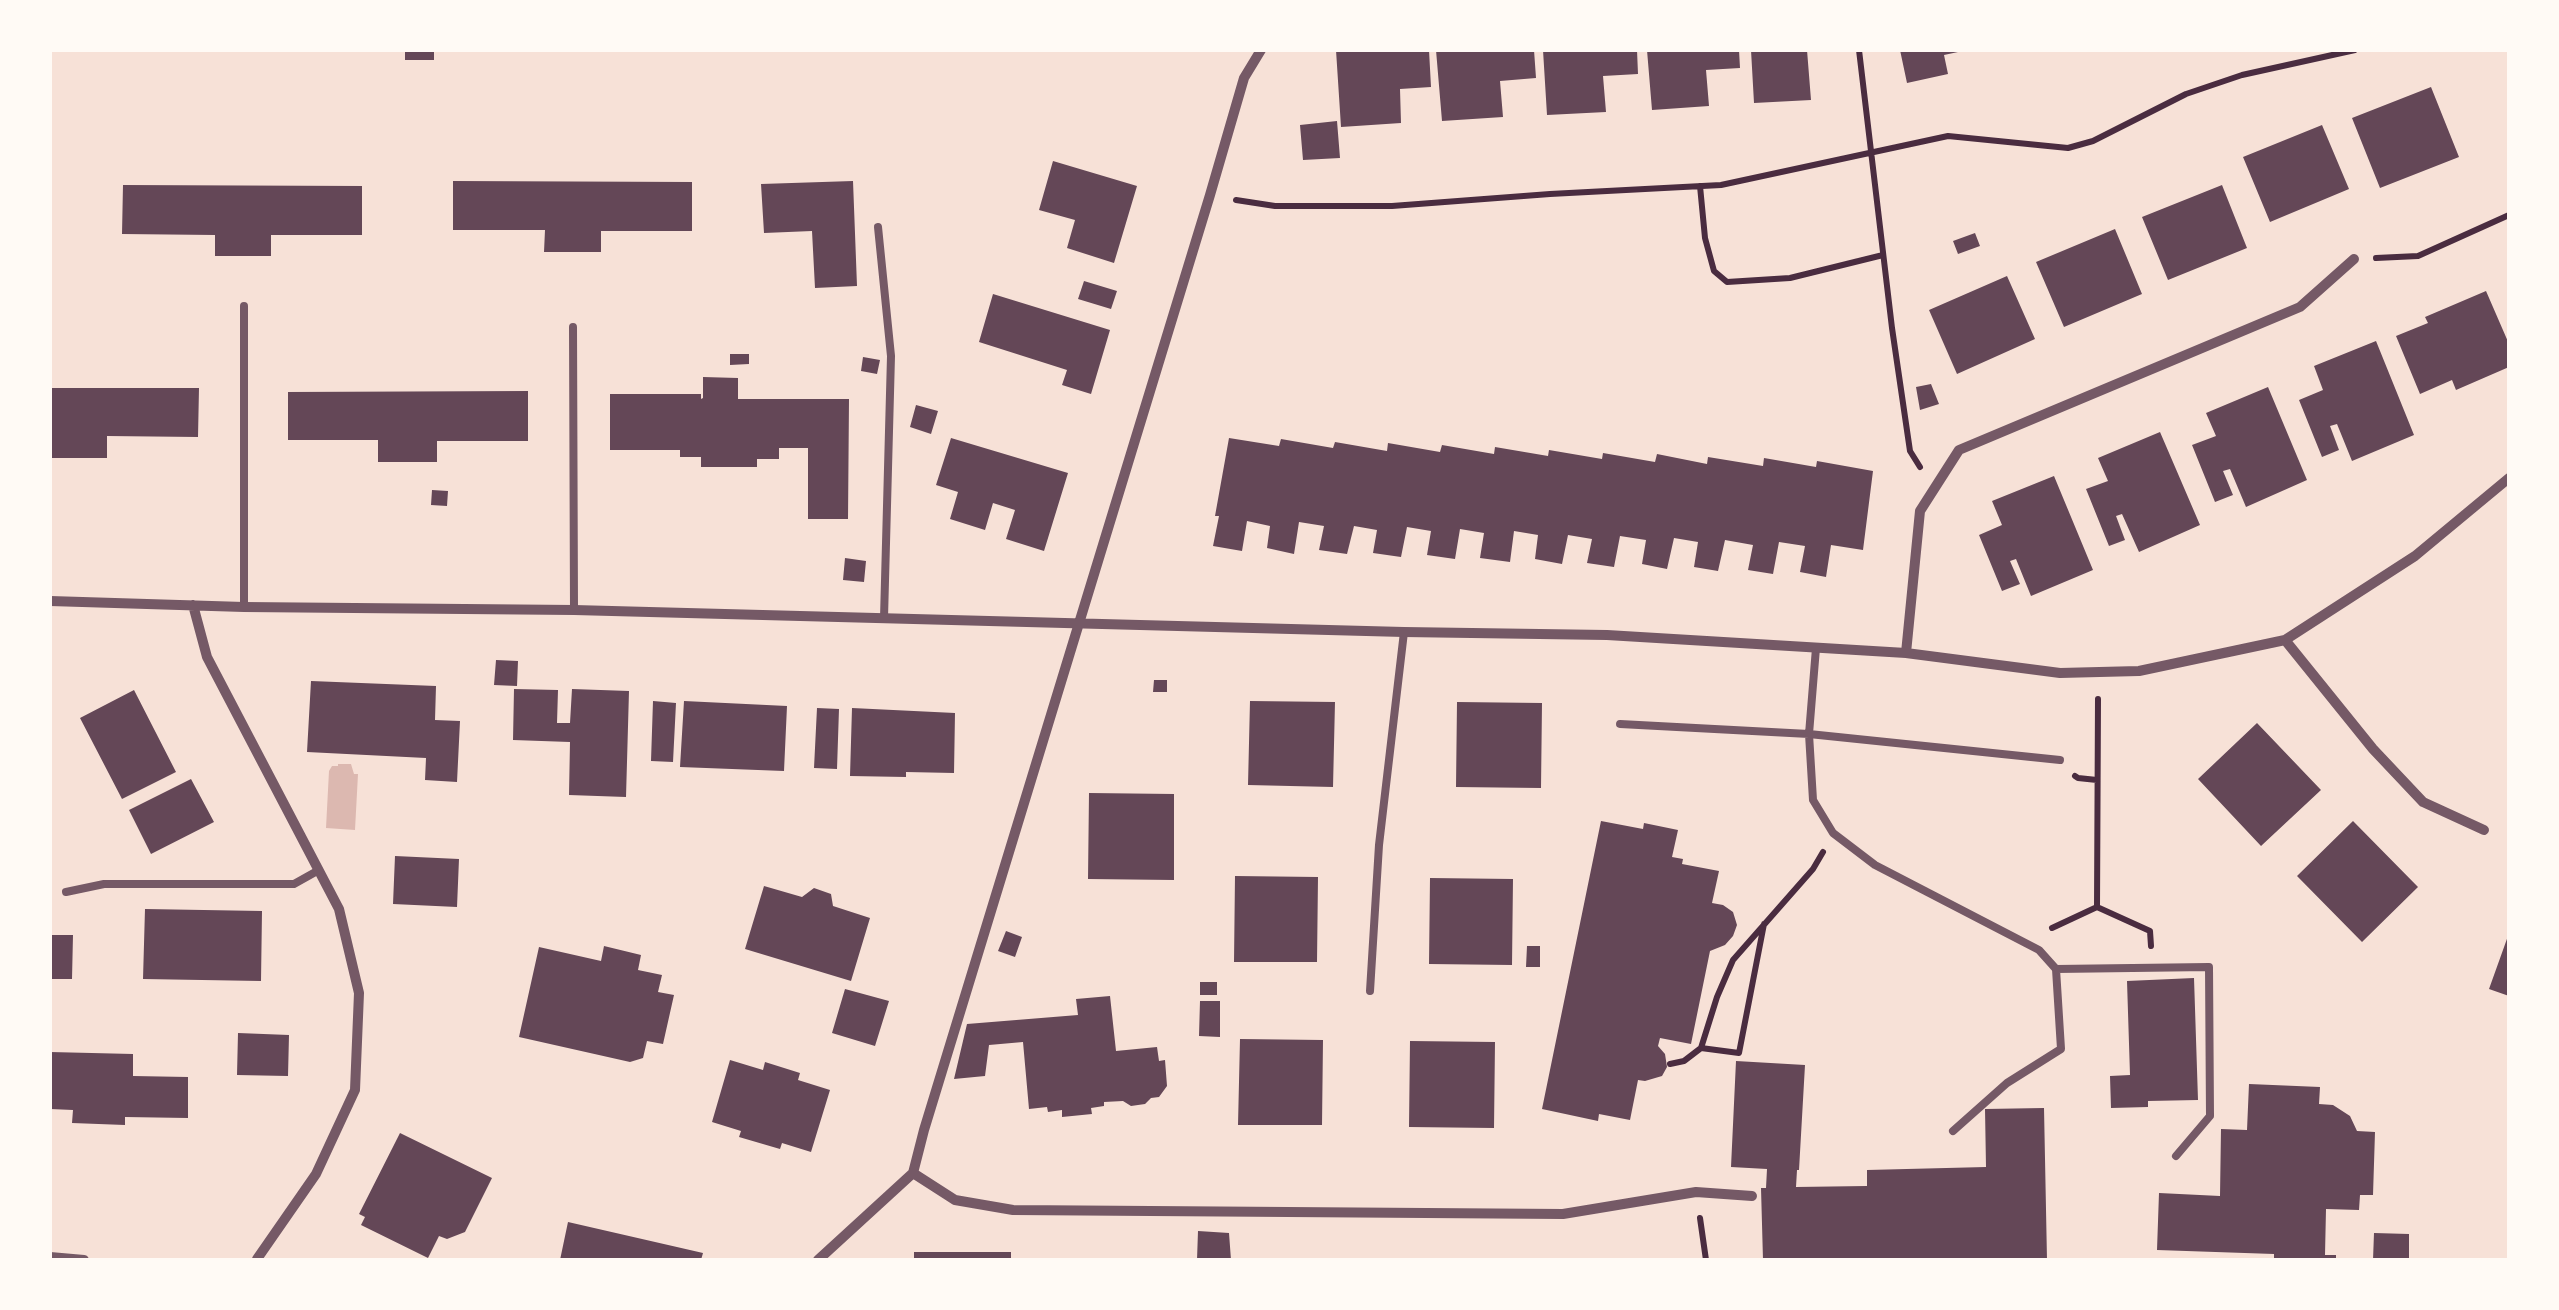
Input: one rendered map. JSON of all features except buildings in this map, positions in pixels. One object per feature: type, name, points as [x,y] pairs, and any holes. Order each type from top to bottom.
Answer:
[{"type":"street","points":[[818,1260],[913,1174],[1244,78],[1261,50]]},
{"type":"street","points":[[1906,654],[1920,512],[1959,450],[2300,307],[2354,259]]},
{"type":"street","points":[[50,601],[1606,634],[1906,654],[2060,673],[2139,672],[2286,640],[2415,556],[2509,478]]},
{"type":"street","points":[[193,605],[207,657],[339,909],[359,993],[355,1090],[316,1174],[256,1260]]},
{"type":"street","points":[[2286,640],[2373,749],[2422,802],[2484,830]]},
{"type":"street","points":[[913,1174],[955,1200],[1013,1210],[1563,1214],[1696,1192],[1752,1196]]},
{"type":"street","points":[[50,1257],[84,1260]]},
{"type":"lane","points":[[878,227],[890,356],[884,618]]},
{"type":"lane","points":[[244,306],[244,607]]},
{"type":"lane","points":[[573,327],[574,610]]},
{"type":"lane","points":[[1370,992],[1380,845],[1404,632]]},
{"type":"lane","points":[[1816,648],[1809,734],[1813,800],[1833,833],[1875,865],[2038,950],[2056,970],[2061,1049],[2006,1083],[1953,1131]]},
{"type":"lane","points":[[1620,724],[1809,734],[2060,760]]},
{"type":"lane","points":[[66,892],[104,884],[294,884],[319,870]]},
{"type":"lane","points":[[2056,970],[2209,967],[2210,1116],[2176,1156]]},
{"type":"path","points":[[1859,50],[1910,451],[1934,489]]},
{"type":"path","points":[[1210,196],[1274,206],[1392,206],[1722,185],[1948,136],[2068,148],[2093,142],[2186,94],[2242,74],[2355,50]]},
{"type":"path","points":[[1700,186],[1705,238],[1714,272],[1727,282],[1790,278],[1884,255]]},
{"type":"path","points":[[2354,259],[2418,256],[2509,215]]},
{"type":"path","points":[[2097,907],[2098,672]]},
{"type":"path","points":[[1670,1064],[1684,1061],[1701,1048],[1733,960],[1813,869],[1833,833]]},
{"type":"path","points":[[2038,950],[2049,929],[2097,907],[2150,931]]},
{"type":"path","points":[[1701,1048],[1739,1054],[1764,922]]},
{"type":"path","points":[[1696,1192],[1706,1260]]},
{"type":"shaded area","points":[[338,764],[351,764],[354,774],[358,774],[355,830],[326,828],[329,771]]}]
